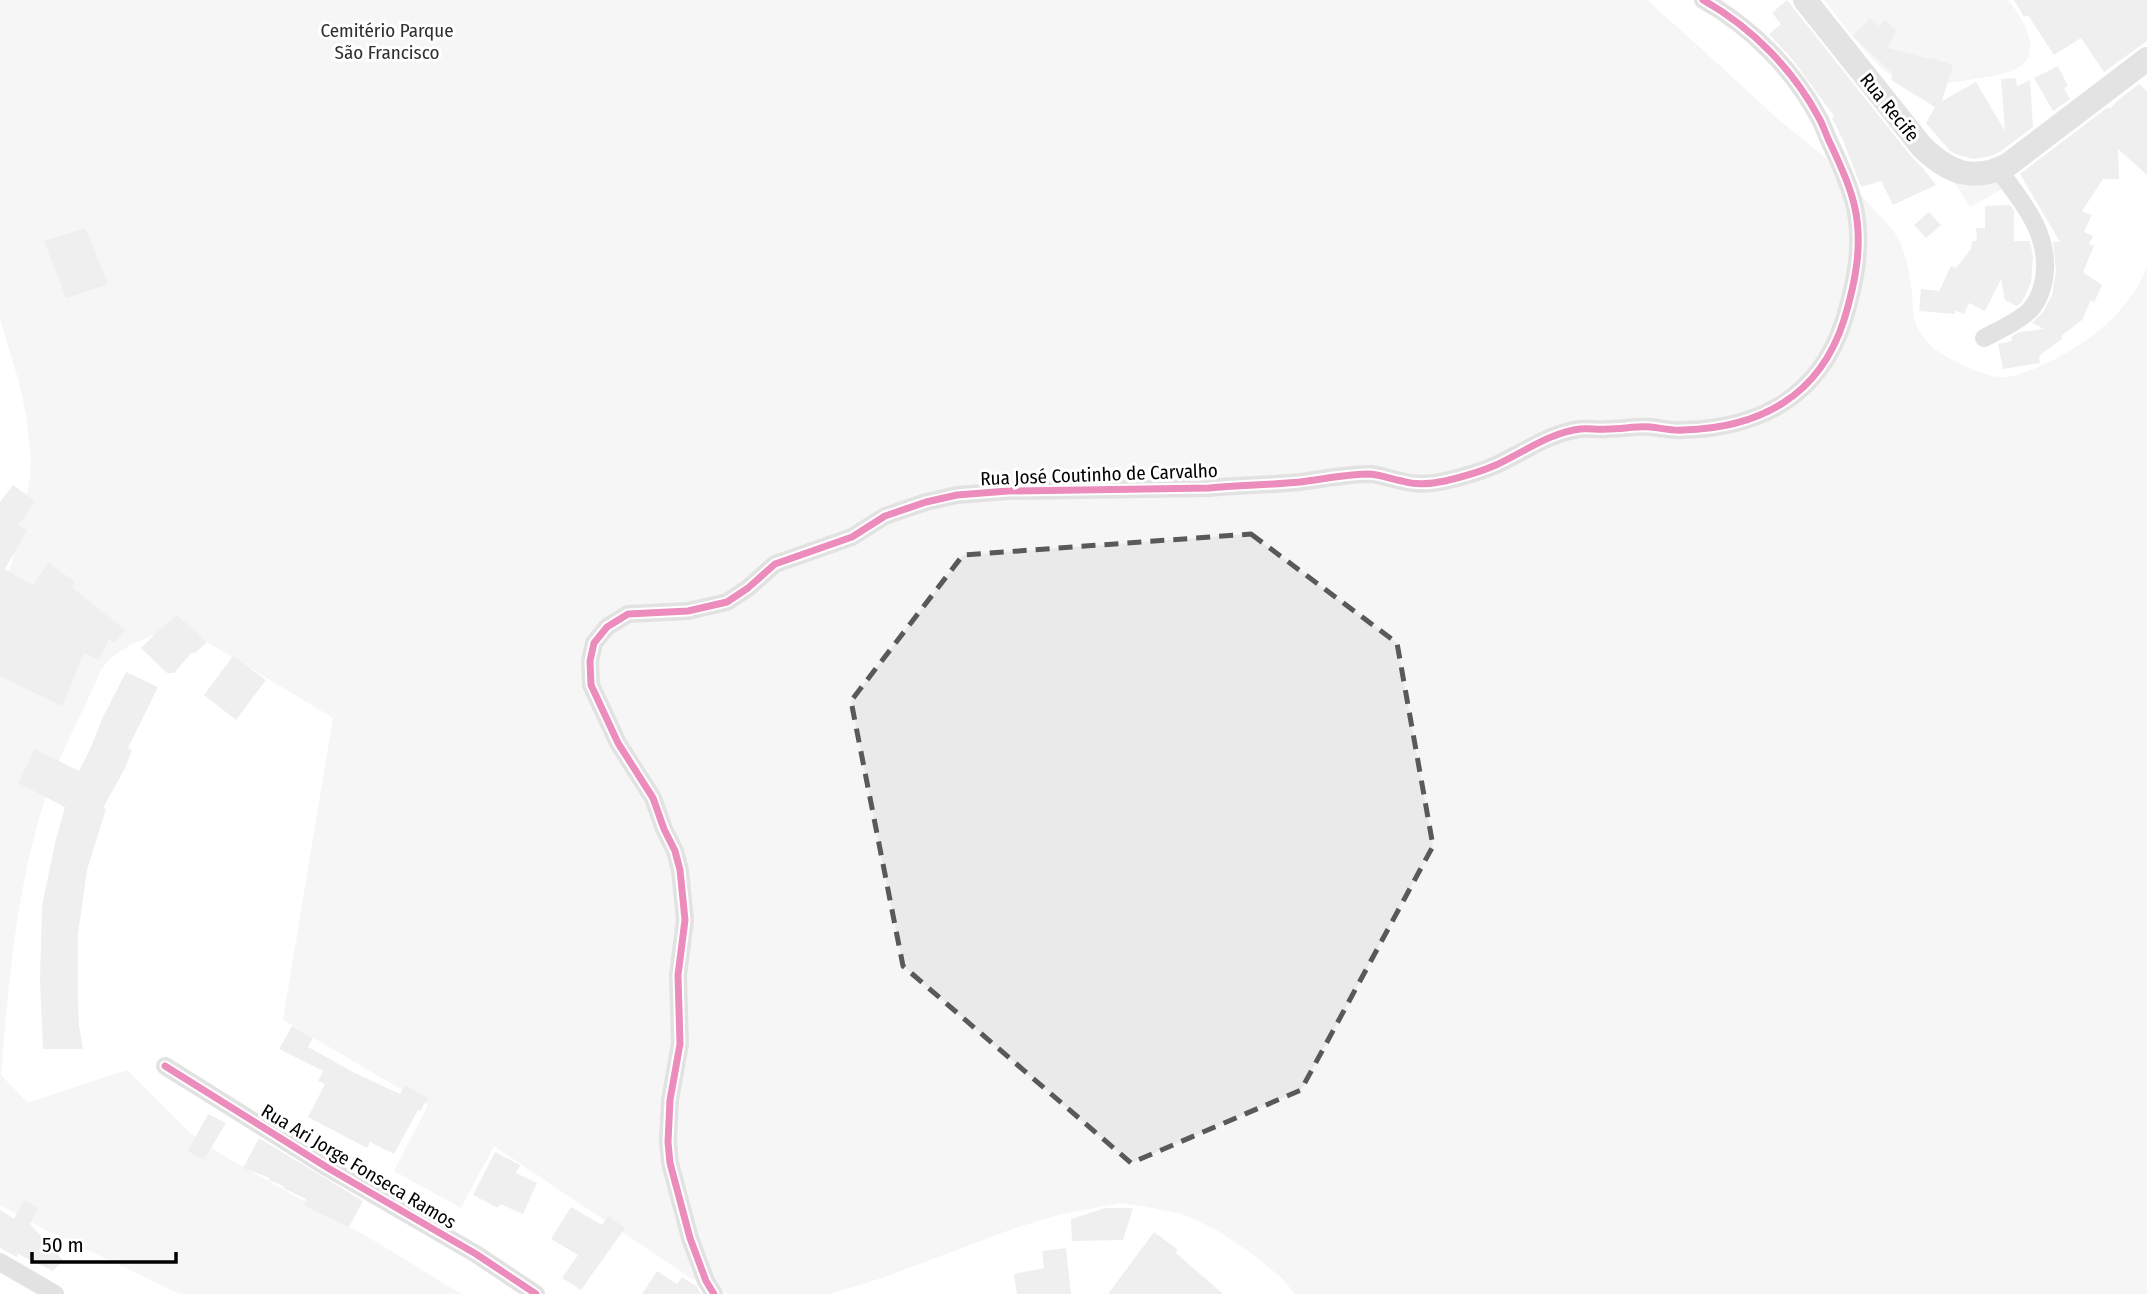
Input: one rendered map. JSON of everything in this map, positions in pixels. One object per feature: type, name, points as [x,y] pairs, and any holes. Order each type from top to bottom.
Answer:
[{"type":"street","name":"Rua José Coutinho de Carvalho","points":[[714,1294],[706,1281],[690,1238],[670,1163],[668,1142],[670,1100],[680,1044],[678,975],[685,920],[680,870],[653,798],[618,743],[591,685],[590,661],[594,643],[599,636],[616,620],[628,614],[688,611],[719,605],[742,592],[775,564],[852,537],[897,511],[957,495],[1008,491],[1209,488],[1375,474],[1403,482],[1427,483],[1443,481],[1495,465],[1536,443],[1568,432],[1640,426],[1673,430],[1709,428],[1740,422],[1772,410],[1817,373],[1836,342],[1855,279],[1858,243],[1856,211],[1848,181],[1819,118],[1796,84],[1759,40],[1730,16],[1703,0]]},
{"type":"street","name":"Rua Recife","points":[[1805,0],[1910,134],[1932,156],[1944,165],[1964,173],[1986,174],[1998,170]]},
{"type":"street","points":[[1984,338],[2020,318],[2030,309],[2038,299],[2044,277],[2044,251],[2038,228],[2025,205],[1998,170],[2035,146],[2147,59]]},
{"type":"street","name":"Rua Ari Jorge Fonseca Ramos","points":[[164,1066],[328,1168],[476,1254],[536,1294]]},
{"type":"street","points":[[0,1262],[55,1294]]},
{"type":"highlighted area","points":[[1251,534],[1397,643],[1433,846],[1301,1090],[1131,1163],[903,966],[851,701],[963,555]]},
{"type":"green space","name":"Cemitério Parque São Francisco","points":[[0,0],[1647,0],[1774,116],[1821,154],[1890,227],[1906,257],[1917,327],[1931,346],[1951,359],[1981,373],[2000,377],[2041,366],[2074,349],[2104,326],[2129,299],[2147,267],[2147,1294],[1295,1294],[1282,1278],[1215,1229],[1182,1214],[1121,1203],[1062,1214],[1015,1228],[882,1278],[830,1294],[728,1294],[689,1277],[494,1146],[461,1208],[394,1171],[428,1105],[283,1020],[333,718],[179,625],[136,642],[108,661],[101,670],[54,773],[38,822],[22,893],[11,966],[1,1075],[28,1103],[127,1070],[191,1134],[229,1159],[380,1244],[461,1294],[180,1294],[0,1205],[0,603],[24,510],[31,458],[19,382],[0,319]]},
{"type":"green space","points":[[1824,0],[2007,0],[2023,23],[2030,42],[2030,51],[2021,66],[1999,75],[1938,84],[1901,81],[1871,57]]},
{"type":"green space","points":[[1944,166],[2009,185],[1970,207]]},
{"type":"building","points":[[1787,0],[1936,185],[1893,205],[1881,181],[1861,187],[1832,118],[1834,116],[1792,59],[1769,34],[1781,24],[1772,13]]},
{"type":"building","points":[[2014,0],[2147,0],[2147,41],[2104,72],[2081,38],[2054,55],[2028,15],[2024,17]]},
{"type":"building","points":[[1870,18],[1879,26],[1885,20],[1896,30],[1888,48],[1953,65],[1942,101],[1976,82],[2005,131],[2001,79],[2016,78],[2017,86],[2030,80],[2033,127],[1991,156],[1974,159],[1950,151],[1926,123],[1935,107],[1891,80],[1893,74],[1853,36]]},
{"type":"building","points":[[2058,66],[2068,86],[2064,88],[2070,99],[2053,111],[2034,78]]},
{"type":"building","points":[[2139,84],[2147,91],[2147,175],[2118,149],[2119,179],[2103,179],[2082,211],[2092,215],[2084,232],[2093,236],[2089,244],[2094,246],[2083,272],[2102,285],[2094,303],[2091,300],[2082,320],[2039,356],[2040,363],[2003,369],[1998,344],[2012,341],[2011,337],[2019,332],[2044,329],[2032,323],[2043,312],[2052,295],[2056,271],[2053,242],[2060,242],[2020,174],[2108,107],[2110,109]]},
{"type":"building","points":[[2010,205],[2014,210],[2014,241],[2030,241],[2033,257],[2031,283],[2022,302],[2017,306],[2005,300],[2001,279],[1985,311],[1969,303],[1964,314],[1955,310],[1955,314],[1919,311],[1921,289],[1939,291],[1951,266],[1956,268],[1971,249],[1972,241],[1977,241],[1976,228],[1985,228],[1985,206]]},
{"type":"building","points":[[1929,212],[1941,225],[1926,238],[1914,225]]},
{"type":"building","points":[[85,228],[108,284],[66,298],[44,241]]},
{"type":"building","points":[[13,485],[35,501],[19,525],[27,530],[5,569],[33,585],[49,563],[75,582],[72,587],[125,630],[114,643],[109,639],[99,660],[84,653],[62,706],[0,676],[0,502]]},
{"type":"building","points":[[177,615],[207,642],[194,654],[192,652],[174,673],[167,673],[141,648]]},
{"type":"building","points":[[233,656],[266,680],[236,720],[204,695]]},
{"type":"building","points":[[126,672],[158,687],[128,748],[132,750],[125,768],[103,808],[106,809],[87,870],[78,934],[79,1025],[83,1049],[43,1049],[40,981],[42,906],[65,807],[18,783],[35,749],[79,771]]},
{"type":"building","points":[[292,1026],[313,1038],[308,1047],[353,1072],[400,1094],[405,1085],[428,1098],[420,1111],[418,1110],[394,1154],[370,1142],[367,1148],[308,1117],[325,1084],[318,1081],[323,1071],[279,1049]]},
{"type":"building","points":[[208,1114],[226,1123],[204,1160],[188,1151]]},
{"type":"building","points":[[259,1138],[363,1201],[349,1227],[303,1205],[306,1199],[268,1180],[270,1178],[243,1168]]},
{"type":"building","points":[[495,1152],[520,1165],[516,1173],[537,1183],[523,1214],[500,1204],[498,1208],[473,1195]]},
{"type":"building","points":[[24,1200],[38,1208],[30,1224],[63,1260],[53,1271],[0,1248],[0,1210],[14,1219]]},
{"type":"building","points":[[571,1207],[602,1225],[608,1216],[625,1228],[581,1290],[562,1278],[578,1255],[551,1239]]},
{"type":"building","points":[[1105,1208],[1133,1208],[1123,1240],[1072,1241],[1071,1219]]},
{"type":"building","points":[[1154,1232],[1177,1249],[1176,1253],[1223,1294],[1108,1294]]},
{"type":"building","points":[[1066,1248],[1071,1294],[1017,1294],[1014,1274],[1044,1268],[1042,1251]]},
{"type":"building","points":[[657,1271],[677,1284],[682,1277],[696,1286],[701,1294],[642,1294]]},
{"type":"cycle path","points":[[714,1294],[706,1281],[690,1238],[670,1163],[668,1142],[670,1100],[680,1044],[678,975],[685,920],[680,870],[653,798],[618,743],[591,685],[590,661],[594,643],[607,627],[628,614],[688,611],[727,602],[775,564],[852,537],[885,516],[957,495],[1008,491],[1209,488],[1300,482],[1361,474],[1412,483],[1434,483],[1490,468],[1569,431],[1640,427],[1679,430],[1711,428],[1737,423],[1783,403],[1803,388],[1820,369],[1844,320],[1857,265],[1855,208],[1821,121],[1797,83],[1754,36],[1703,0]]},
{"type":"cycle path","points":[[165,1066],[328,1168],[476,1254],[536,1294]]}]
